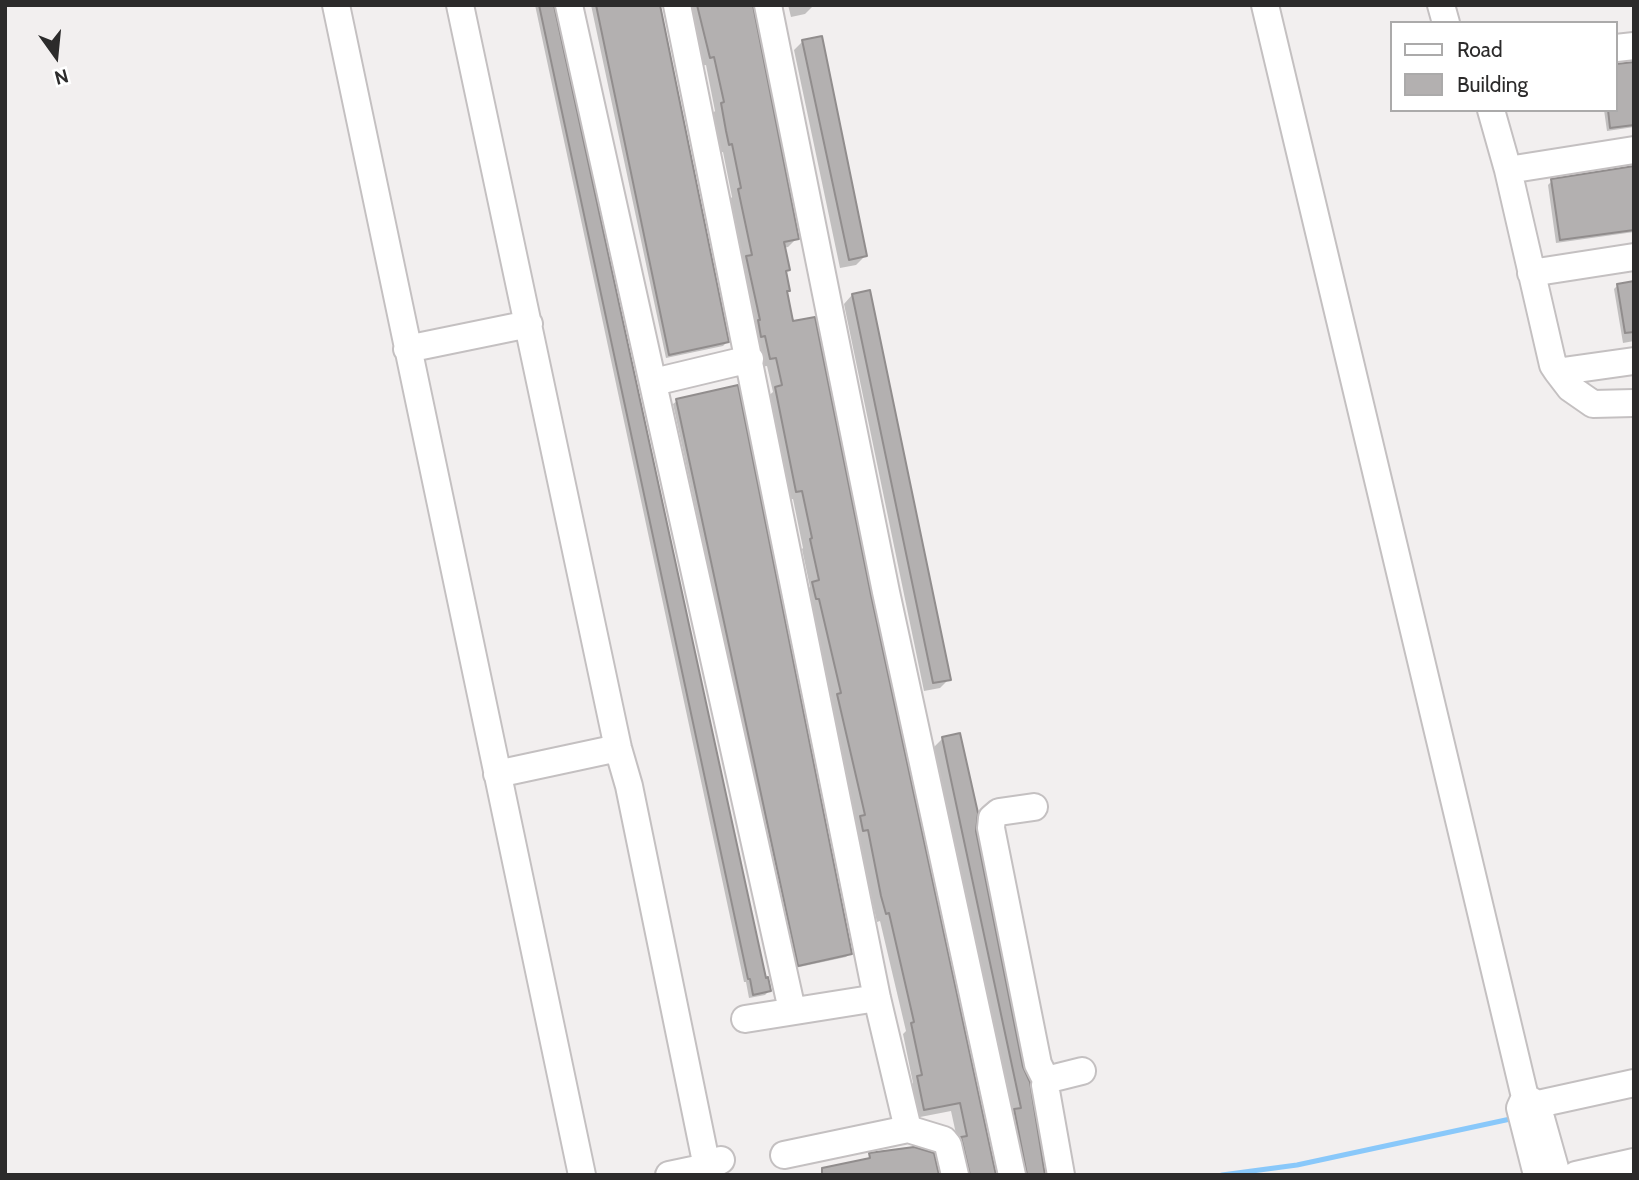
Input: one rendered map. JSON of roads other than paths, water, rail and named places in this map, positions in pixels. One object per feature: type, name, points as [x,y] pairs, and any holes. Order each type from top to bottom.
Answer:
[{"type":"street","points":[[336,5],[582,1175]]},
{"type":"street","points":[[460,5],[618,748],[715,1163],[669,1175]]},
{"type":"street","points":[[569,5],[792,1010]]},
{"type":"street","points":[[677,5],[877,998],[908,1129]]},
{"type":"street","points":[[768,5],[886,592],[1012,1175]]},
{"type":"street","points":[[1265,5],[1530,1111],[1537,1175]]},
{"type":"street","points":[[1492,112],[1508,170],[1553,365],[1570,388],[1593,404],[1634,402]]},
{"type":"street","points":[[1508,170],[1634,150]]},
{"type":"street","points":[[1531,273],[1634,257]]},
{"type":"street","points":[[407,349],[529,324]]},
{"type":"street","points":[[654,382],[750,359]]},
{"type":"street","points":[[1558,371],[1634,361]]},
{"type":"street","points":[[497,774],[618,748]]},
{"type":"street","points":[[1034,807],[999,812],[992,818],[991,828],[1038,1064],[1046,1080],[1061,1175]]},
{"type":"street","points":[[745,1019],[877,998]]},
{"type":"street","points":[[1046,1080],[1082,1071]]},
{"type":"street","points":[[1530,1111],[1634,1083]]},
{"type":"street","points":[[1530,1111],[1557,1175]]},
{"type":"street","points":[[784,1155],[908,1129],[944,1140],[948,1145],[955,1175]]},
{"type":"street","points":[[1576,1175],[1632,1167]]},
{"type":"waterway","points":[[1222,1175],[1297,1165],[1515,1118]]}]
